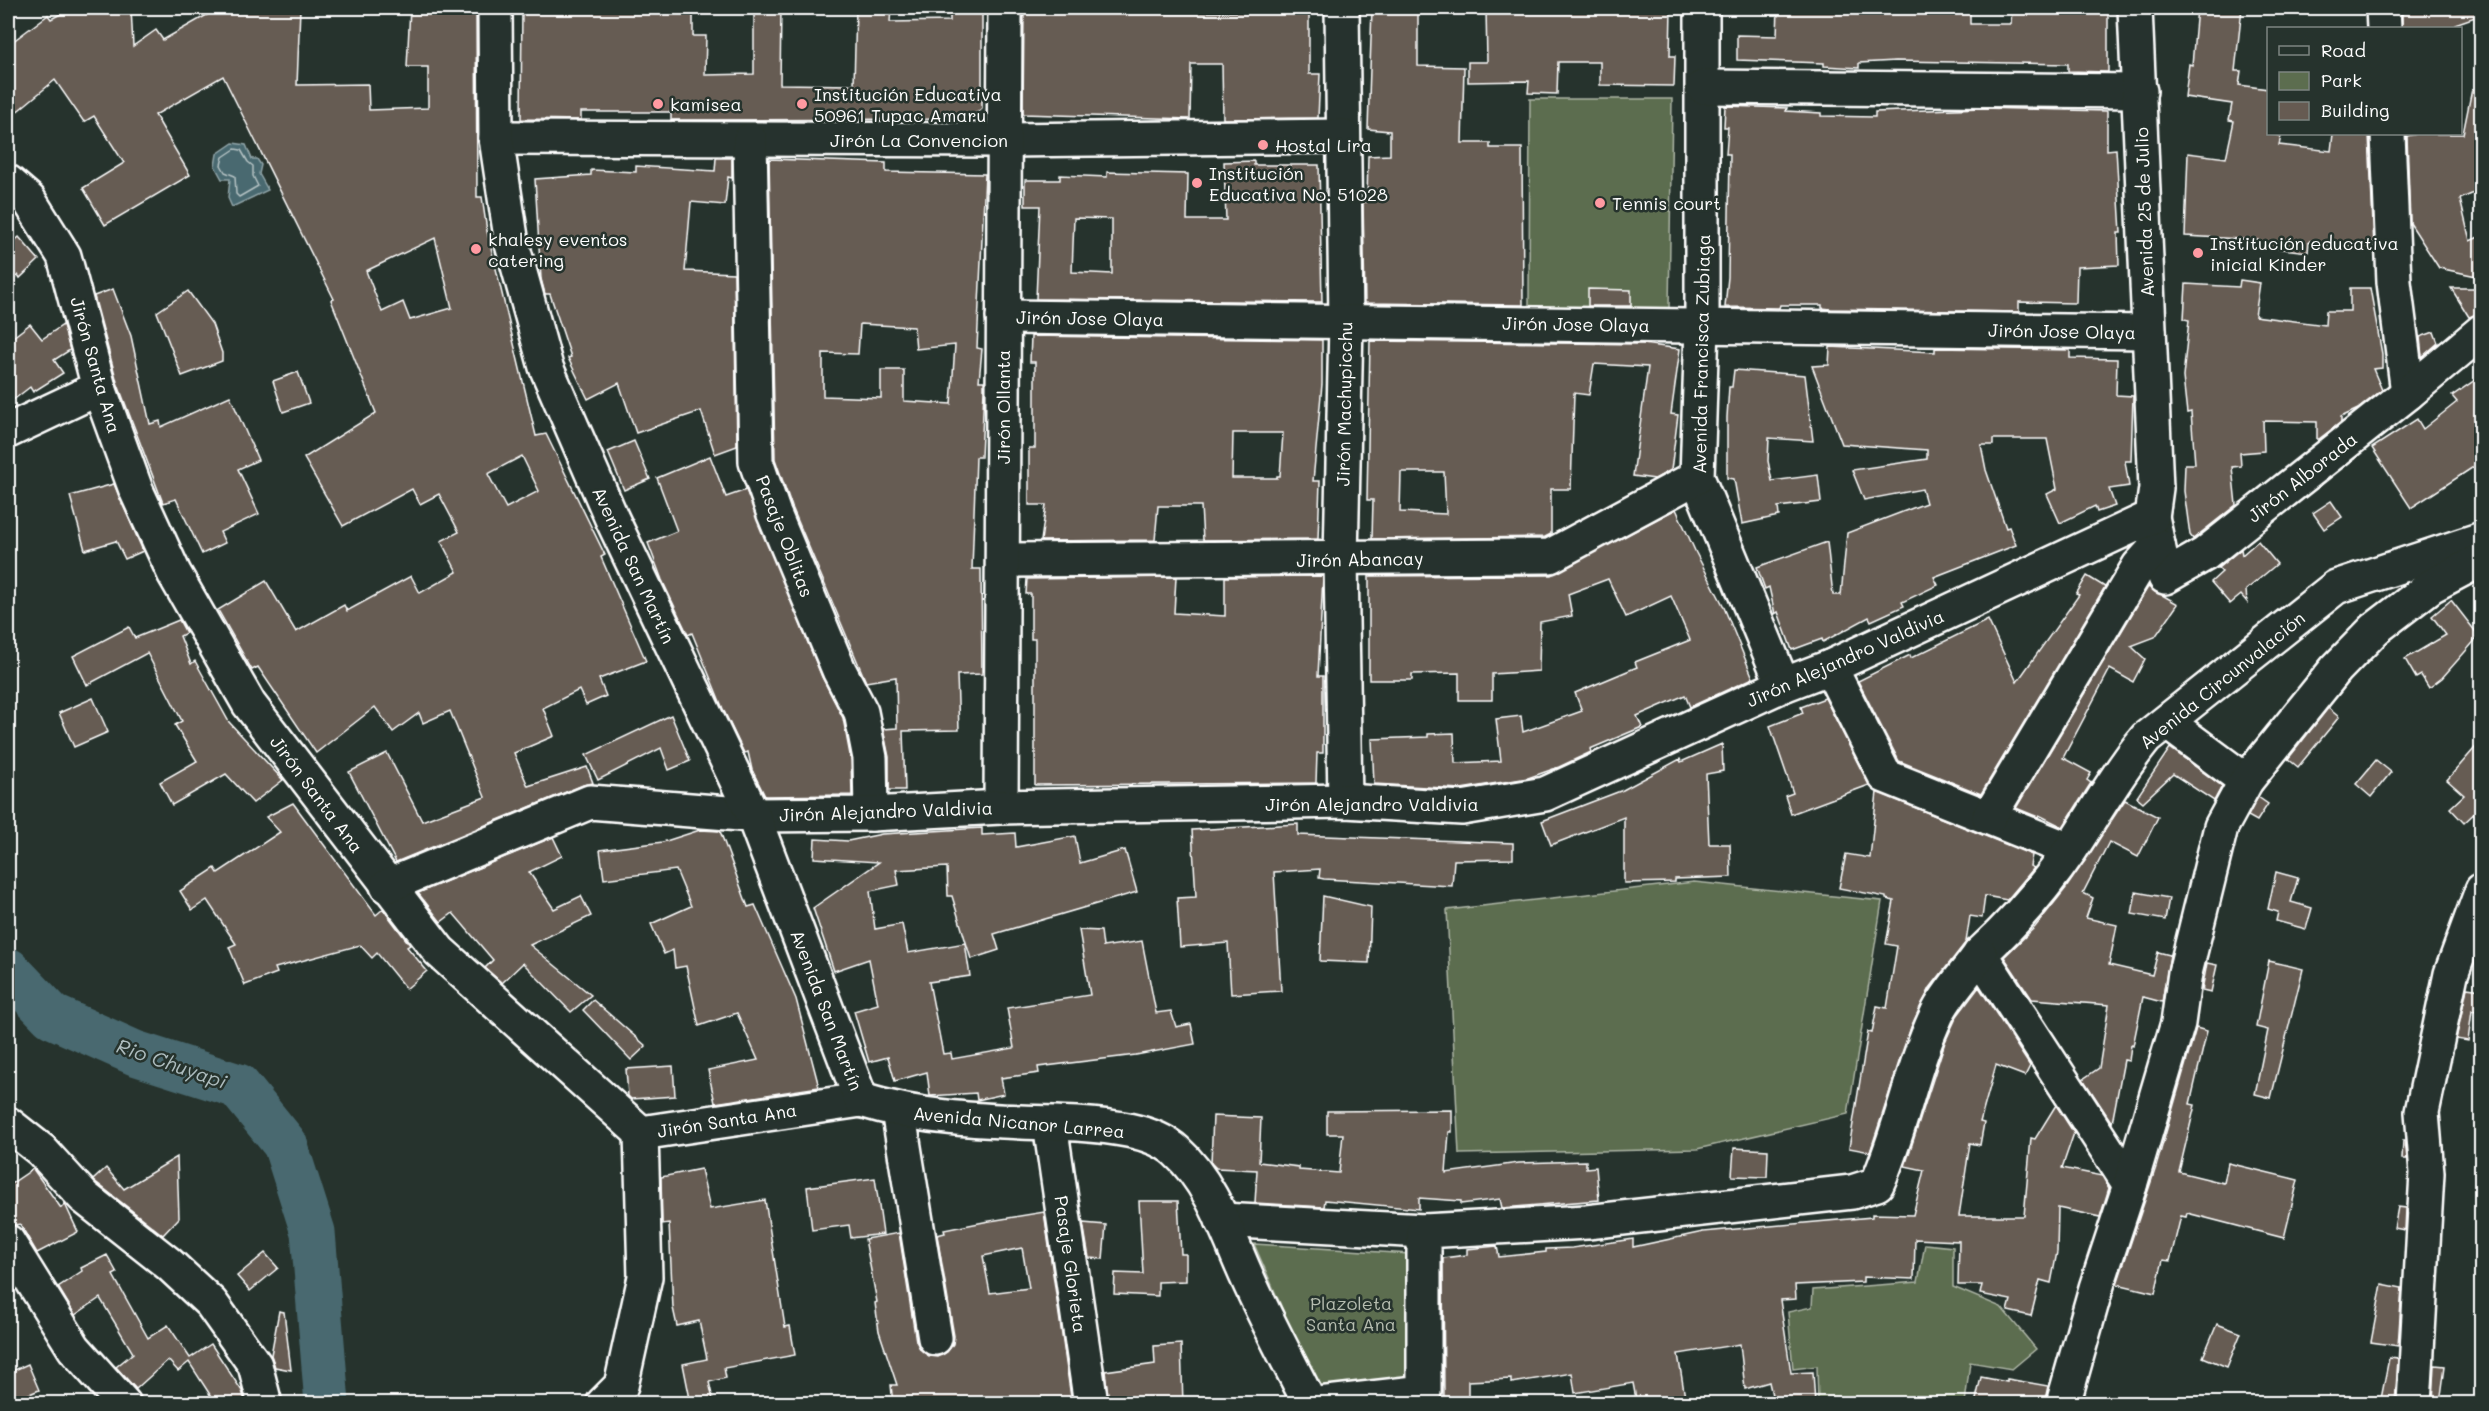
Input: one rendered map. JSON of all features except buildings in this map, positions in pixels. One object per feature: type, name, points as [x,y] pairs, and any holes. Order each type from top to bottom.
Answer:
[{"type":"street","name":"Avenida San Martín","points":[[495,8],[496,138],[512,244],[546,367],[612,519],[753,815],[861,1100]]},
{"type":"street","name":"Jirón Ollanta","points":[[1001,807],[1005,8]]},
{"type":"street","name":"Jirón Machupicchu","points":[[1342,8],[1346,322],[1341,559],[1345,801]]},
{"type":"street","name":"Avenida Francisca Zubiaga","points":[[1702,8],[1702,326],[1697,477],[1783,685]]},
{"type":"street","name":"Avenida 25 de Julio","points":[[2136,8],[2155,517]]},
{"type":"street","points":[[2383,8],[2384,27]]},
{"type":"street","points":[[1703,87],[2140,91]]},
{"type":"street","points":[[2388,135],[2394,282],[2408,393]]},
{"type":"street","name":"Jirón La Convencion","points":[[496,138],[1003,140],[1342,136]]},
{"type":"street","name":"Pasaje Oblitas","points":[[750,140],[756,462],[774,514],[826,639],[861,712],[870,758],[871,814]]},
{"type":"street","name":"Jirón Santa Ana","points":[[8,182],[28,200],[64,256],[99,388],[136,490],[174,573],[249,704],[439,951],[641,1133],[861,1100]]},
{"type":"street","name":"Jirón Jose Olaya","points":[[1003,317],[2149,332]]},
{"type":"street","name":"Jirón Alborada","points":[[2155,517],[2165,577],[2205,554],[2408,393],[2481,331]]},
{"type":"street","points":[[8,431],[99,388]]},
{"type":"street","name":"Jirón Abancay","points":[[1003,560],[1550,556],[1697,477]]},
{"type":"street","points":[[1989,817],[2139,566],[2155,517]]},
{"type":"street","name":"Jirón Alejandro Valdivia","points":[[387,886],[590,802],[753,815],[871,814],[1001,807],[1345,801],[1462,808],[1545,794],[1783,685],[1830,667],[2155,517]]},
{"type":"street","name":"Avenida Circunvalación","points":[[1424,1231],[1587,1222],[1852,1192],[1877,1184],[1889,1157],[1914,1074],[1938,1012],[1980,954],[2011,925],[2070,850],[2124,765],[2146,738],[2168,723],[2336,587],[2481,539]]},
{"type":"street","points":[[2063,1404],[2096,1288],[2130,1185],[2178,1023],[2188,962],[2221,827],[2246,781],[2336,669],[2375,628],[2431,586],[2481,559]]},
{"type":"street","points":[[1830,667],[1885,776],[2070,850]]},
{"type":"street","points":[[2168,723],[2246,781]]},
{"type":"street","points":[[2414,1404],[2427,1173],[2422,1112],[2451,974],[2481,890]]},
{"type":"street","points":[[1980,954],[2130,1185]]},
{"type":"street","name":"Avenida Nicanor Larrea","points":[[861,1100],[898,1110],[973,1121],[1114,1128],[1154,1138],[1176,1151],[1198,1177],[1222,1220],[1248,1279],[1310,1404]]},
{"type":"street","points":[[898,1110],[934,1338]]},
{"type":"street","points":[[8,1124],[41,1150],[84,1197],[169,1264],[211,1303],[255,1365],[265,1404]]},
{"type":"street","name":"Pasaje Glorieta","points":[[1050,1124],[1091,1404]]},
{"type":"street","points":[[603,1404],[621,1386],[645,1277],[641,1133]]},
{"type":"street","points":[[1222,1220],[1424,1231],[1424,1392],[1318,1404]]},
{"type":"street","points":[[8,1242],[74,1348],[124,1404]]},
{"type":"green space","name":"Tennis court","points":[[1530,99],[1672,99],[1669,309],[1529,307]]},
{"type":"green space","points":[[1694,882],[1882,901],[1848,1114],[1697,1149],[1459,1154],[1447,910]]},
{"type":"green space","name":"Plazoleta Santa Ana","points":[[1254,1244],[1410,1254],[1412,1379],[1316,1386]]},
{"type":"green space","points":[[1925,1244],[1953,1247],[1953,1287],[2001,1307],[2036,1349],[2012,1369],[1970,1362],[1965,1403],[1818,1403],[1817,1366],[1793,1369],[1788,1312],[1812,1307],[1813,1290],[1918,1282]]},
{"type":"water","points":[[233,143],[246,145],[252,159],[257,159],[261,165],[259,174],[268,190],[232,207],[228,198],[230,179],[222,179],[215,166],[217,154]]},
{"type":"waterway","name":"Rio Chuyapi","points":[[8,970],[52,1016],[135,1053],[238,1086],[285,1144],[313,1232],[327,1404]]},
{"type":"place","name":"kamisea","points":[[658,104]]},
{"type":"place","name":"Institución Educativa 50961 Tupac Amaru","points":[[802,104]]},
{"type":"place","name":"Hostal Lira","points":[[1263,145]]},
{"type":"place","name":"Institución Educativa No. 51028","points":[[1197,183]]},
{"type":"place","name":"Tennis court","points":[[1600,203]]},
{"type":"place","name":"khalesy eventos catering","points":[[476,249]]},
{"type":"place","name":"Institución educativa inicial Kinder","points":[[2198,253]]}]
